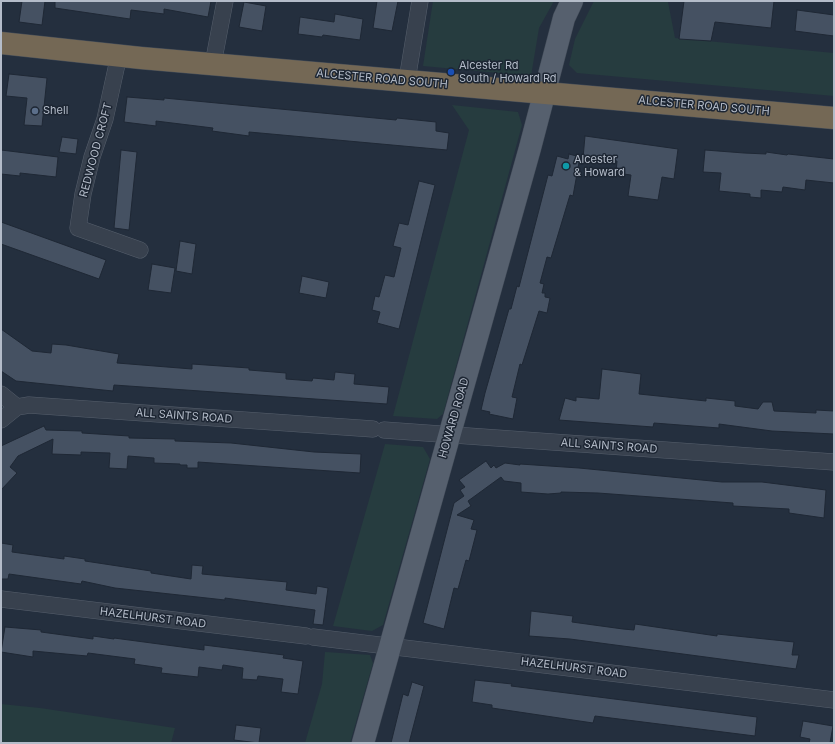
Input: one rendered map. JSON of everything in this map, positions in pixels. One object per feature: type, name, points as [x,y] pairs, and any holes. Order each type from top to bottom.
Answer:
[{"type":"highway","name":"ALCESTER ROAD SOUTH","points":[[1,43],[119,56],[834,118]]},
{"type":"main road","name":"HOWARD ROAD","points":[[362,743],[545,93],[564,18],[572,1]]},
{"type":"street","points":[[213,64],[225,1]]},
{"type":"street","points":[[407,80],[420,1]]},
{"type":"street","name":"REDWOOD CROFT","points":[[119,56],[105,118],[92,157],[83,194],[78,228],[140,250]]},
{"type":"street","points":[[1,394],[17,407],[1,420]]},
{"type":"street","name":"ALL SAINTS ROAD","points":[[17,407],[29,405],[834,462]]},
{"type":"street","name":"HAZELHURST ROAD","points":[[1,600],[310,637],[390,645],[834,700]]},
{"type":"green space","points":[[433,1],[554,1],[539,28],[531,76],[423,66]]},
{"type":"green space","points":[[594,1],[666,1],[668,2],[675,38],[834,53],[834,96],[577,73],[569,65],[575,39]]},
{"type":"green space","points":[[452,105],[518,112],[522,125],[443,414],[437,419],[393,416],[469,130]]},
{"type":"green space","points":[[385,444],[423,447],[430,459],[383,625],[372,631],[333,626]]},
{"type":"green space","points":[[325,652],[370,655],[373,663],[350,743],[305,743],[322,684]]},
{"type":"green space","points":[[1,704],[40,708],[175,728],[171,743],[1,743]]},
{"type":"building","points":[[22,1],[45,1],[42,25],[19,22]]},
{"type":"building","points":[[55,1],[211,1],[208,17],[164,9],[164,14],[131,10],[130,19],[55,8]]},
{"type":"building","points":[[377,1],[398,1],[392,31],[373,28]]},
{"type":"building","points":[[684,1],[774,1],[771,28],[715,22],[711,41],[679,39]]},
{"type":"building","points":[[244,2],[266,6],[262,31],[239,27]]},
{"type":"building","points":[[797,10],[834,15],[834,36],[795,31]]},
{"type":"building","points":[[335,14],[363,19],[360,40],[323,35],[322,37],[298,34],[300,17],[334,22]]},
{"type":"building","name":"Shell","points":[[9,74],[47,78],[42,126],[24,125],[27,98],[6,96]]},
{"type":"building","points":[[127,97],[164,100],[164,98],[396,120],[397,118],[436,122],[436,131],[449,133],[447,150],[249,132],[249,136],[212,131],[213,128],[156,121],[156,126],[124,122]]},
{"type":"building","points":[[585,136],[678,149],[674,179],[662,177],[658,200],[628,196],[631,175],[616,173],[617,161],[583,158]]},
{"type":"building","points":[[62,137],[78,139],[76,154],[59,152]]},
{"type":"building","points":[[1,150],[58,157],[56,177],[20,173],[20,176],[1,174]]},
{"type":"building","points":[[121,150],[137,152],[129,230],[114,228]]},
{"type":"building","points":[[705,150],[766,154],[766,152],[834,159],[834,183],[806,180],[805,190],[783,187],[782,192],[761,190],[761,198],[750,197],[750,194],[719,191],[721,173],[703,172]]},
{"type":"building","points":[[569,154],[580,157],[573,196],[570,195],[551,258],[547,257],[540,283],[544,284],[542,293],[545,293],[545,297],[550,298],[547,313],[539,311],[522,365],[520,364],[512,397],[517,398],[513,419],[489,414],[490,412],[481,410],[485,393],[509,309],[511,309],[517,286],[519,287],[548,175],[552,176],[557,156],[568,159]]},
{"type":"building","points":[[419,181],[435,185],[399,329],[377,323],[380,312],[372,310],[375,296],[379,297],[385,275],[394,277],[401,248],[393,246],[399,223],[408,225]]},
{"type":"building","points":[[1,222],[106,260],[99,279],[1,244]]},
{"type":"building","points":[[180,241],[196,244],[192,274],[176,271]]},
{"type":"building","points":[[152,264],[175,268],[171,293],[148,290]]},
{"type":"building","points":[[302,276],[329,282],[326,298],[299,293]]},
{"type":"building","points":[[1,329],[32,351],[51,353],[52,344],[66,345],[119,354],[117,363],[192,369],[192,364],[249,368],[249,370],[286,373],[286,379],[312,381],[313,378],[334,380],[335,372],[355,374],[354,384],[389,387],[387,404],[114,385],[113,391],[16,381],[1,371]]},
{"type":"building","points":[[602,369],[641,374],[639,394],[706,401],[706,398],[735,401],[735,406],[758,409],[763,402],[772,402],[774,411],[816,413],[816,410],[834,411],[834,434],[772,431],[719,424],[719,428],[654,423],[653,427],[559,420],[565,398],[576,401],[576,397],[599,399]]},
{"type":"building","points":[[44,426],[46,430],[82,431],[82,433],[129,436],[129,438],[175,439],[175,441],[231,443],[314,452],[361,454],[360,473],[198,462],[198,468],[187,468],[187,465],[154,463],[154,458],[128,456],[127,469],[109,468],[110,453],[81,452],[81,455],[52,454],[53,439],[18,456],[10,467],[17,473],[1,490],[1,446]]},
{"type":"building","points":[[486,461],[491,468],[494,465],[496,468],[505,463],[579,468],[722,482],[762,482],[826,490],[824,518],[789,513],[789,509],[733,506],[733,503],[598,493],[561,492],[548,494],[521,492],[521,483],[504,481],[501,477],[468,501],[471,506],[457,515],[474,520],[471,529],[477,530],[469,561],[466,560],[458,589],[454,588],[444,629],[423,623],[454,503],[464,496],[460,490],[465,487],[459,480]]},
{"type":"building","points":[[1,543],[13,545],[12,552],[64,559],[64,556],[85,559],[85,561],[191,579],[192,565],[203,566],[202,574],[287,582],[286,590],[316,594],[317,586],[328,588],[323,625],[313,624],[315,610],[225,598],[225,600],[115,588],[82,581],[81,584],[9,574],[8,579],[1,579]]},
{"type":"building","points":[[531,611],[573,616],[572,622],[623,629],[634,630],[635,624],[717,636],[717,634],[794,642],[792,655],[799,655],[796,669],[570,639],[529,636]]},
{"type":"building","points":[[5,627],[41,630],[41,632],[93,639],[93,636],[114,638],[204,650],[204,645],[284,655],[283,658],[303,661],[298,694],[281,692],[283,679],[258,676],[257,680],[242,679],[243,668],[223,665],[222,670],[199,667],[198,677],[161,673],[162,668],[134,664],[135,659],[88,653],[87,656],[33,651],[33,657],[1,652]]},
{"type":"building","points":[[475,680],[512,684],[511,686],[757,717],[755,736],[595,716],[593,723],[492,708],[492,705],[472,702]]},
{"type":"building","points":[[412,682],[424,686],[409,743],[391,743],[403,694],[408,696]]},
{"type":"building","points":[[803,721],[833,726],[830,743],[809,743],[810,739],[800,737]]},
{"type":"building","points":[[236,725],[261,728],[259,743],[234,740]]},
{"type":"place","name":"Alcester Rd South / Howard Rd","points":[[451,72]]},
{"type":"place","name":"Shell","points":[[35,111]]},
{"type":"place","name":"Alcester & Howard","points":[[566,166]]}]
